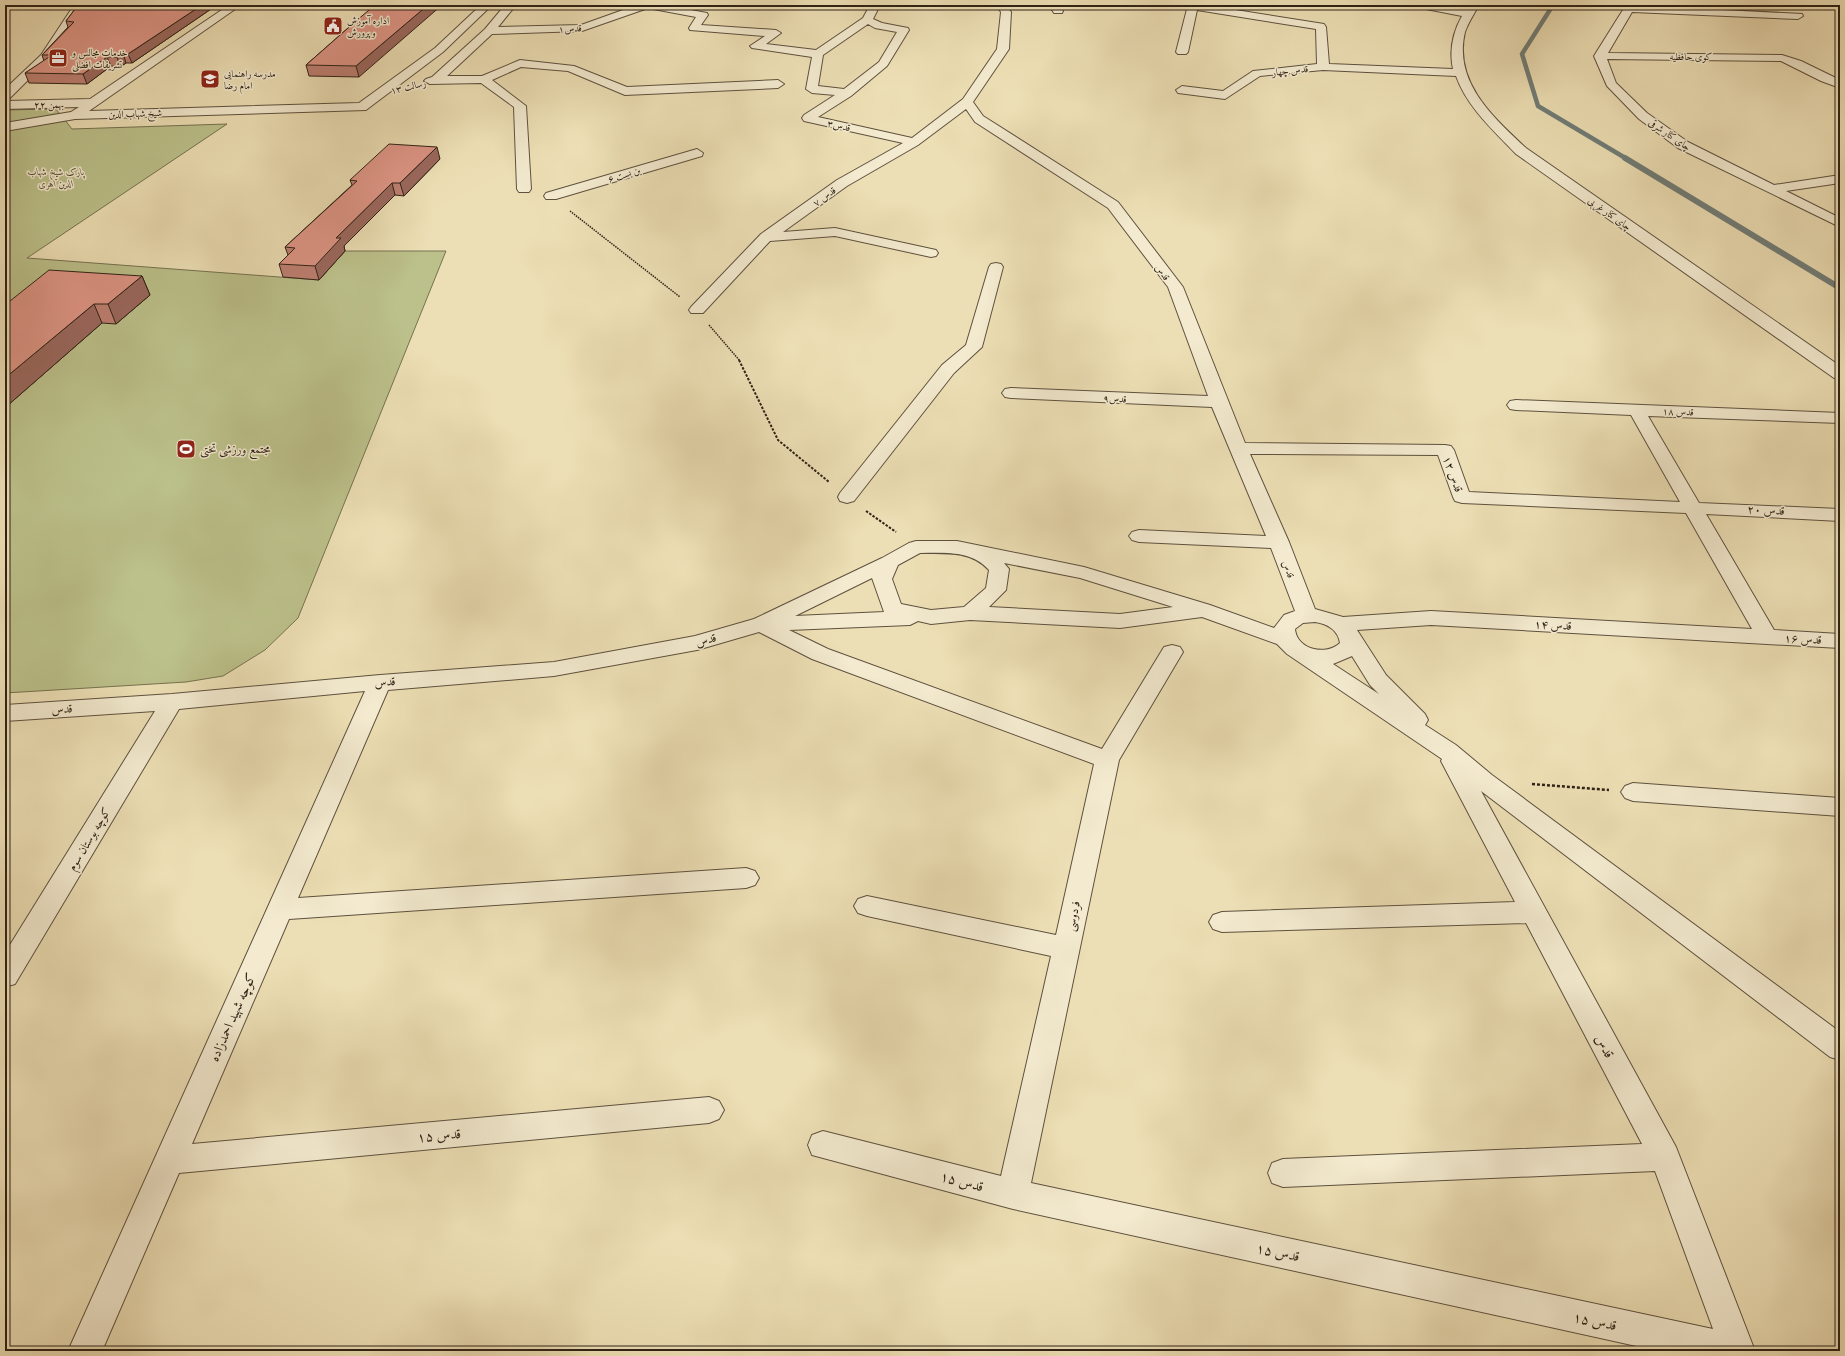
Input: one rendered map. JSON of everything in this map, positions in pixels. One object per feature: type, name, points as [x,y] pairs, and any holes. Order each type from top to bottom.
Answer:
[{"type":"street","points":[[5,96],[45,57],[79,5]]},
{"type":"street","name":"شیخ شهاب الدین","points":[[75,115],[236,5]]},
{"type":"street","name":"رسالت ۱۳","points":[[384,92],[439,50],[487,5]]},
{"type":"street","name":"رسالت ۱۳","points":[[421,83],[436,80],[489,31],[511,5]]},
{"type":"street","points":[[647,5],[703,15],[694,28],[776,33],[756,46],[818,54],[867,20],[874,5]]},
{"type":"street","name":"قدس۱","points":[[489,31],[582,28],[647,5]]},
{"type":"street","points":[[967,102],[1003,48],[1006,12],[1001,5]]},
{"type":"street","points":[[1421,5],[1472,10]]},
{"type":"street","points":[[1182,52],[1188,6]]},
{"type":"street","name":"قدس چهار","points":[[1182,90],[1225,95],[1257,73],[1323,67],[1322,27],[1320,26],[1188,6]]},
{"type":"street","points":[[1600,56],[1630,7],[1798,16]]},
{"type":"street","name":"چای کنار غربی","points":[[1472,10],[1460,32],[1457,52],[1458,74],[1480,110],[1521,151],[1840,374]]},
{"type":"street","points":[[1780,16],[1794,28]]},
{"type":"street","name":"قدس۳","points":[[867,20],[879,26],[904,30],[883,64],[847,93],[808,118],[914,142]]},
{"type":"street","points":[[818,54],[812,89],[847,93]]},
{"type":"street","name":"کوی حافظیه","points":[[1600,56],[1782,58],[1797,62],[1832,82],[1840,84]]},
{"type":"street","name":"چای کنار شرقی","points":[[1600,56],[1611,84],[1643,116],[1683,145],[1840,223]]},
{"type":"street","points":[[436,80],[484,79],[520,63],[570,68],[625,91],[778,84]]},
{"type":"street","points":[[1323,67],[1458,74]]},
{"type":"street","points":[[484,79],[520,106],[524,189]]},
{"type":"street","name":"رسالت ۱۳","points":[[384,92],[406,87]]},
{"type":"street","name":"شیخ شهاب الدین","points":[[75,115],[362,106],[384,92]]},
{"type":"street","name":"قدس ۷","points":[[697,310],[766,237],[842,183],[914,142],[967,102]]},
{"type":"street","name":"قدس","points":[[967,102],[979,119],[1113,205],[1175,287],[1219,402],[1279,542],[1306,615]]},
{"type":"street","name":"۲۲ بهمن","points":[[5,105],[94,103]]},
{"type":"street","points":[[5,126],[75,115]]},
{"type":"street","name":"بن بست ۶","points":[[550,196],[697,153]]},
{"type":"street","points":[[1773,189],[1840,179]]},
{"type":"street","points":[[766,237],[835,232],[931,253]]},
{"type":"street","points":[[847,497],[948,369],[974,347],[996,268]]},
{"type":"street","name":"قدس۹","points":[[1010,393],[1219,402]]},
{"type":"street","name":"قدس ۱۸","points":[[1516,405],[1840,418]]},
{"type":"street","points":[[1636,410],[1767,637]]},
{"type":"street","name":"قدس ۱۲","points":[[1239,448],[1445,450],[1462,497],[1692,506]]},
{"type":"street","name":"قدس ۲۰","points":[[1692,506],[1840,515]]},
{"type":"street","points":[[1138,536],[1279,542]]},
{"type":"street","points":[[761,624],[889,562],[916,547],[957,547],[988,557],[999,569],[996,590],[970,613]]},
{"type":"street","name":"قدس","points":[[957,547],[1084,573],[1203,610],[1290,644],[1448,751],[1490,785],[1840,1048]]},
{"type":"street","points":[[889,562],[882,579],[892,609],[931,617]]},
{"type":"street","points":[[761,624],[931,617],[970,613],[1120,621],[1203,610]]},
{"type":"street","points":[[1306,615],[1324,617],[1344,629],[1351,645],[1343,654],[1328,658],[1310,656],[1290,644],[1284,628],[1292,620],[1306,615]]},
{"type":"street","name":"قدس ۱۴","points":[[1344,629],[1431,618],[1767,637]]},
{"type":"street","points":[[761,624],[820,654],[1107,760]]},
{"type":"street","name":"قدس","points":[[5,713],[172,702],[380,682],[554,669],[696,643],[761,624]]},
{"type":"street","name":"قدس","points":[[1344,629],[1378,680],[1448,751],[1664,1157],[1738,1351]]},
{"type":"street","name":"قدس ۱۶","points":[[1767,637],[1840,641]]},
{"type":"street","name":"فردوسی","points":[[1013,1194],[1107,760],[1172,652]]},
{"type":"street","name":"کوچه شهید احمدزاده","points":[[85,1351],[380,682]]},
{"type":"street","name":"کوچه بوستان سوم","points":[[5,976],[172,702]]},
{"type":"street","points":[[1633,792],[1840,807]]},
{"type":"street","points":[[280,909],[746,878]]},
{"type":"street","points":[[867,906],[1066,948]]},
{"type":"street","points":[[1222,922],[1534,912]]},
{"type":"street","name":"قدس ۱۵","points":[[169,1160],[709,1110]]},
{"type":"street","name":"قدس ۱۵","points":[[823,1145],[1013,1194],[1735,1351]]},
{"type":"street","points":[[1283,1173],[1664,1157]]},
{"type":"path","points":[[550,196],[697,310],[740,360],[778,440],[847,497],[916,547]]},
{"type":"path","points":[[1531,784],[1633,792]]},
{"type":"green space","name":"مجتمع ورزشی تختی","points":[[56,109],[72,129],[227,124],[27,258],[319,280],[345,251],[446,251],[298,618],[265,650],[223,676],[186,682],[5,693],[5,110]]},
{"type":"building","points":[[78,5],[202,5],[128,54],[123,53],[117,57],[107,57],[83,74],[25,73],[52,55],[42,55],[74,22],[66,21]]},
{"type":"building","points":[[375,5],[428,5],[356,66],[306,65],[356,21]]},
{"type":"building","points":[[389,144],[437,147],[400,183],[392,183],[336,238],[341,238],[315,266],[279,264],[295,248],[285,247],[357,181],[350,180]]},
{"type":"building","points":[[49,270],[142,276],[108,304],[94,304],[5,378],[5,305]]},
{"type":"waterway","points":[[1553,5],[1522,54],[1538,106],[1627,159]]},
{"type":"waterway","points":[[1625,158],[1840,288]]},
{"type":"place","name":"اداره آموزش و پرورش","points":[[333,26]]},
{"type":"place","name":"خدمات مجالس و تشریفات افضلی","points":[[58,58]]},
{"type":"place","name":"مدرسه راهنمایی امام رضا","points":[[210,79]]},
{"type":"place","name":"مجتمع ورزشی تختی","points":[[186,449]]},
{"type":"park label","name":"پارک شیخ شهاب الدین اهری","points":[[56,176]]}]
